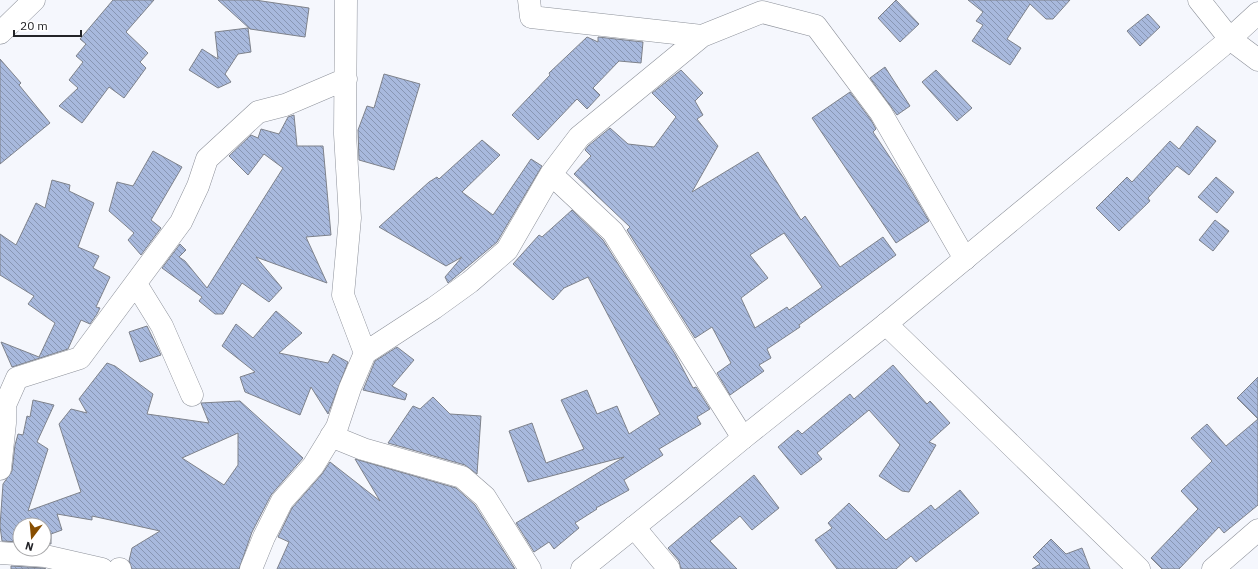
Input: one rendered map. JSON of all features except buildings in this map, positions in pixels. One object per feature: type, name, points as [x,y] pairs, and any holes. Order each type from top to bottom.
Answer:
[{"type":"street","points":[[0,33],[34,0]]},
{"type":"street","points":[[346,0],[345,134],[350,218],[342,295],[365,353]]},
{"type":"street","points":[[529,0],[531,17],[702,36]]},
{"type":"street","points":[[1199,0],[1230,39],[1258,60]]},
{"type":"street","points":[[251,569],[264,537],[282,501],[313,466],[337,427],[350,388],[365,353],[434,308],[470,282],[507,250],[551,174],[579,137],[702,36],[764,6],[816,26],[881,113],[965,259]]},
{"type":"street","points":[[582,569],[742,438],[886,324],[1230,39],[1258,13]]},
{"type":"street","points":[[0,469],[5,423],[3,405],[17,378],[80,358],[105,322],[136,284],[181,222],[198,186],[207,159],[258,112],[286,105],[346,79]]},
{"type":"street","points":[[551,174],[613,232],[742,438]]},
{"type":"street","points":[[136,284],[162,326],[192,395]]},
{"type":"street","points":[[886,324],[1139,569]]},
{"type":"street","points":[[331,436],[363,449],[462,477],[485,497],[530,569]]},
{"type":"street","points":[[634,527],[669,569]]},
{"type":"street","points":[[1213,569],[1258,530]]},
{"type":"street","points":[[0,553],[45,556],[102,569]]}]
